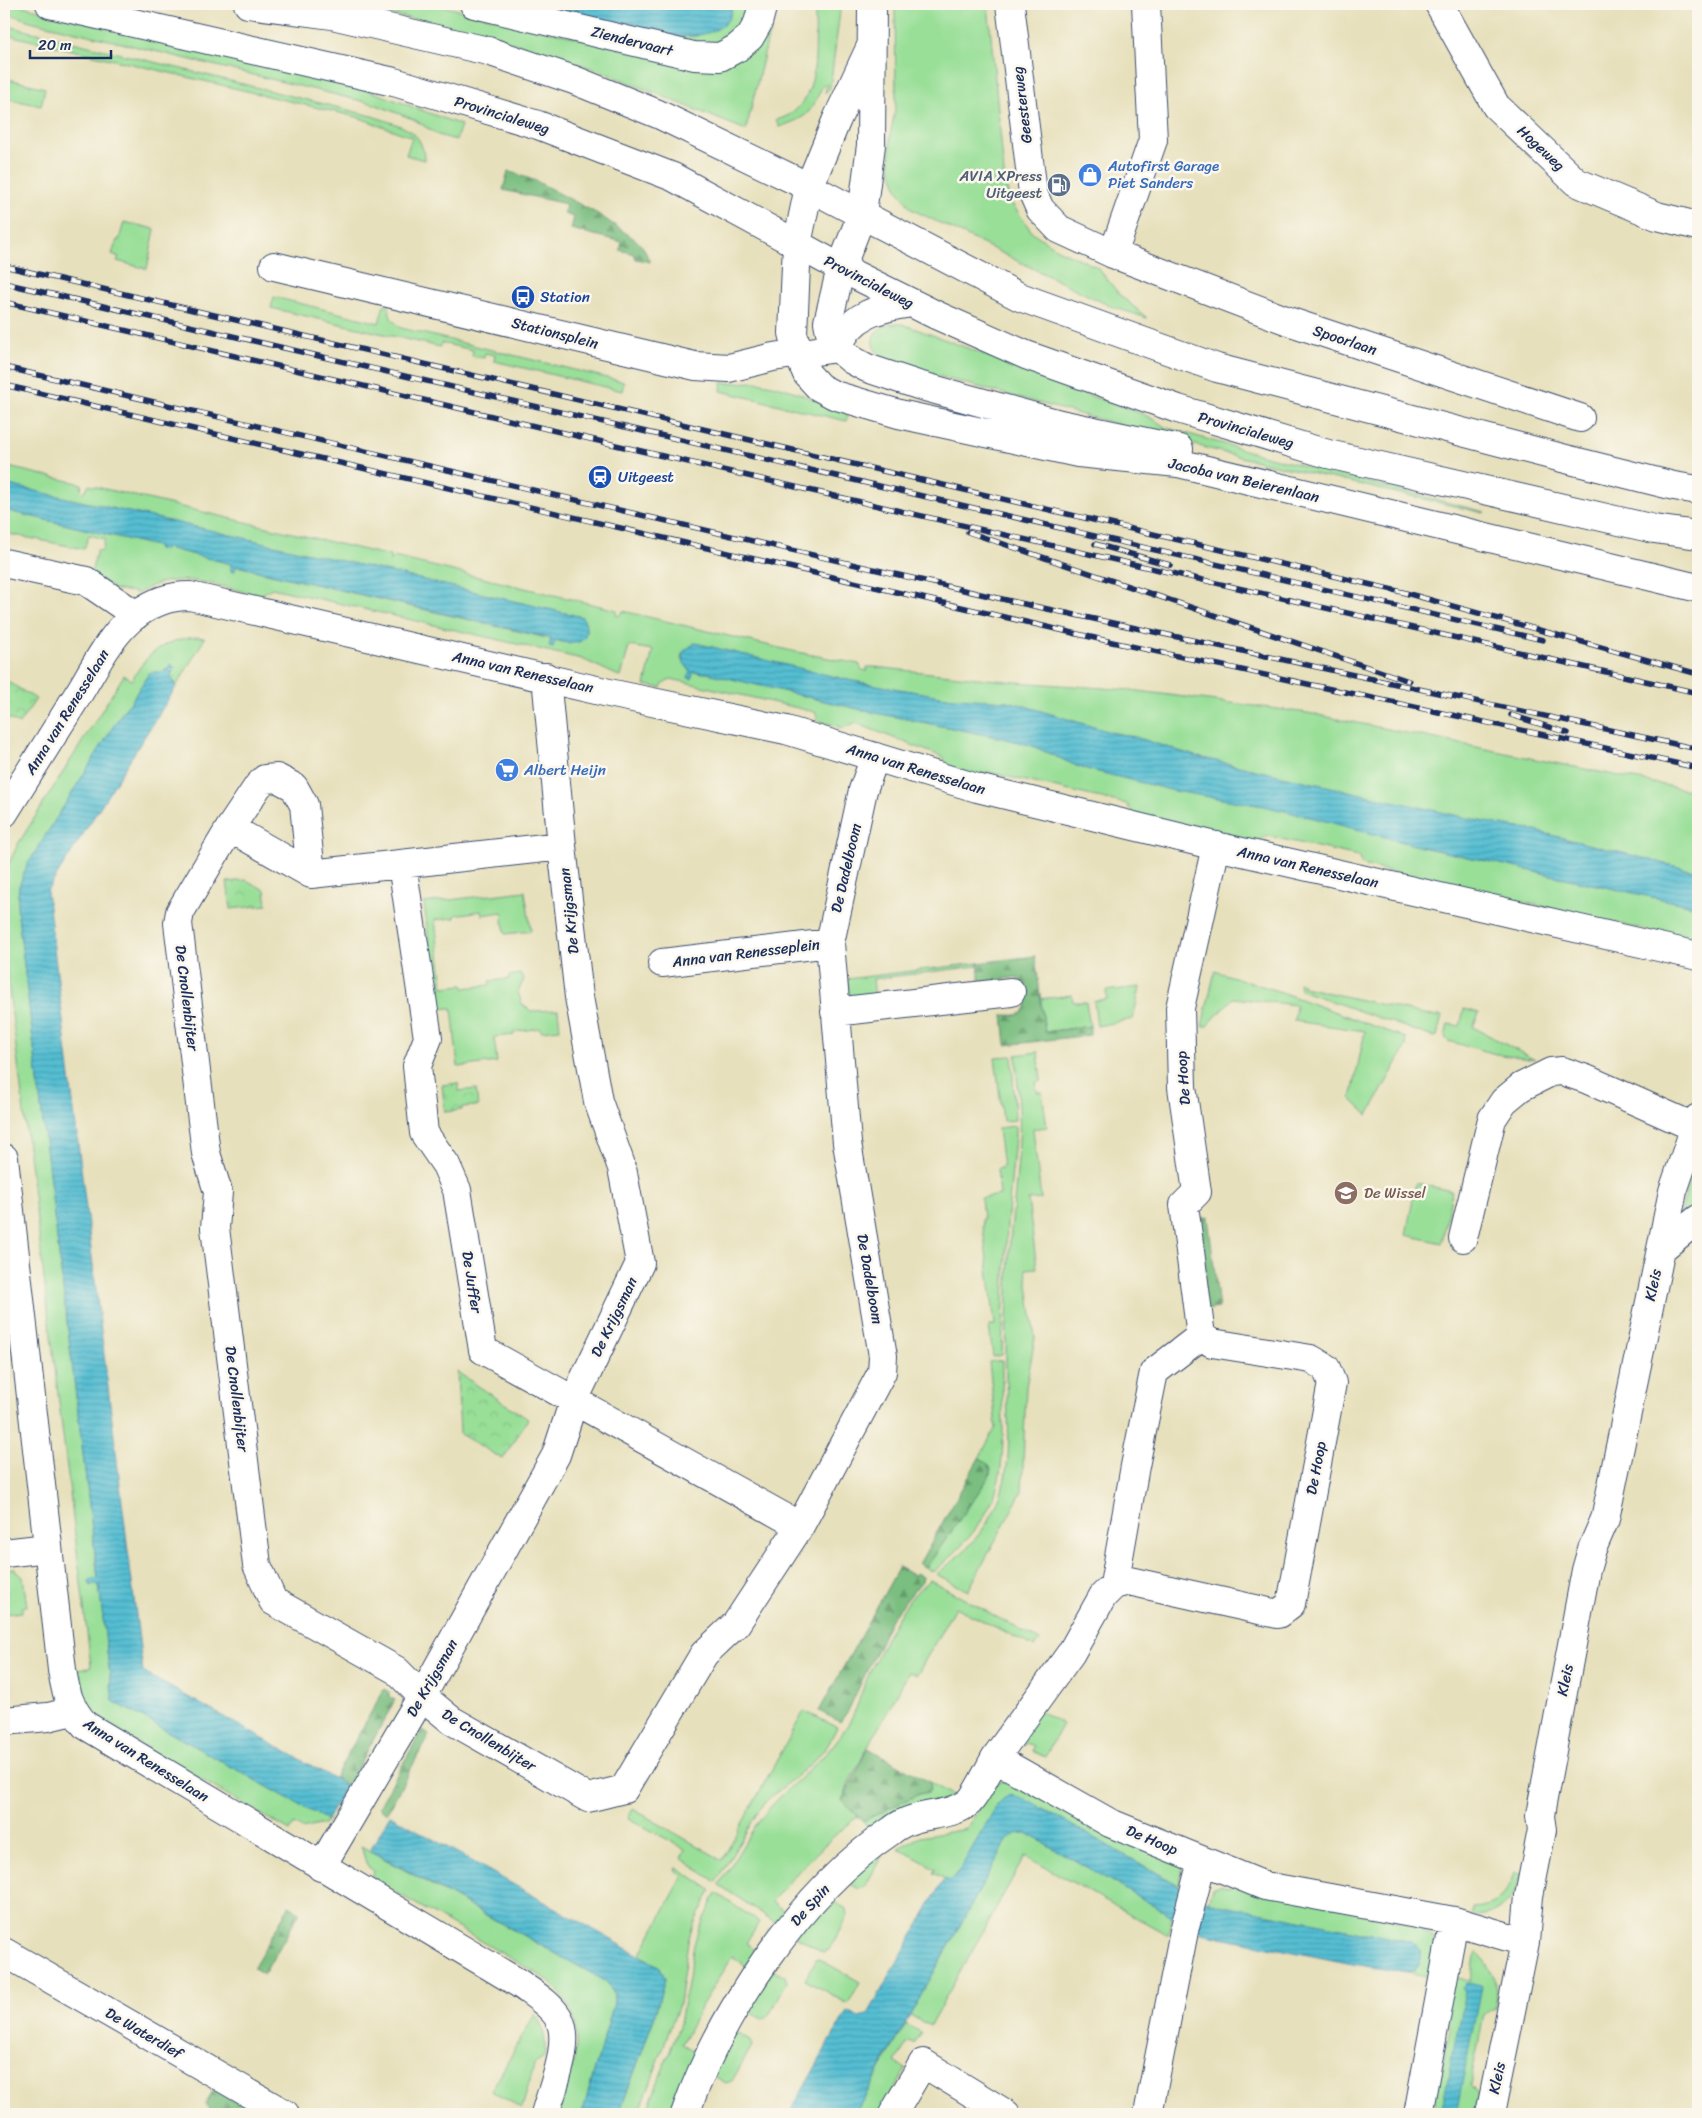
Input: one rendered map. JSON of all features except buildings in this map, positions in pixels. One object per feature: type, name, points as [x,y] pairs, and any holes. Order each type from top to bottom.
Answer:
[{"type":"street","name":"Provincialeweg","points":[[50,4],[394,82],[538,125],[674,177],[842,268],[912,303],[1026,355],[1178,410],[1328,454],[1654,529],[1698,535]]},
{"type":"street","points":[[248,4],[332,15],[488,51],[574,80],[658,114],[809,187],[1020,297],[1217,368],[1690,487]]},
{"type":"street","name":"Ziendervaart","points":[[474,4],[694,56],[720,57],[737,48],[750,37],[758,23],[763,4]]},
{"type":"street","points":[[838,348],[831,337],[828,322],[842,268],[862,214],[871,145],[872,4]]},
{"type":"street","name":"Geesterweg","points":[[1010,4],[1033,193],[1040,209],[1059,229],[1113,254]]},
{"type":"street","points":[[1113,254],[1153,140],[1146,4]]},
{"type":"street","name":"Hogeweg","points":[[1439,4],[1496,106],[1576,182],[1657,216],[1698,226]]},
{"type":"street","points":[[797,244],[809,187],[837,119],[871,46]]},
{"type":"street","name":"Jacoba van Beierenlaan","points":[[797,244],[793,309],[794,334],[798,353],[807,374],[819,386],[834,395],[898,414],[1078,453],[1178,463],[1698,588]]},
{"type":"street","name":"Spoorlaan","points":[[1113,254],[1291,322],[1580,418]]},
{"type":"street","name":"Stationsplein","points":[[274,266],[695,366],[729,368],[798,353],[838,348]]},
{"type":"street","points":[[838,348],[842,338],[856,320],[885,307],[912,303]]},
{"type":"street","name":"Jacoba van Beierenlaan","points":[[838,348],[852,360],[874,371],[1060,424],[1145,440],[1405,503],[1698,569]]},
{"type":"street","points":[[4,563],[86,581],[136,615]]},
{"type":"street","name":"Anna van Renesselaan","points":[[4,813],[120,630],[136,615],[160,600],[176,596],[190,596],[609,693],[786,730],[977,788],[1216,846],[1698,956]]},
{"type":"street","name":"De Krijgsman","points":[[321,1868],[422,1696],[556,1455],[574,1400],[640,1263],[622,1168],[598,1101],[579,997],[546,677]]},
{"type":"street","name":"De Dadelboom","points":[[800,1526],[882,1372],[884,1356],[848,1143],[830,943],[863,790],[876,757]]},
{"type":"street","points":[[312,874],[304,805],[294,787],[277,778],[265,780],[258,786],[230,828],[312,874],[562,846]]},
{"type":"street","name":"De Cnollenbijter","points":[[230,828],[180,912],[178,923],[206,1153],[218,1192],[215,1228],[258,1565],[273,1601],[396,1670],[422,1696],[451,1720],[588,1798],[624,1789],[704,1654],[736,1624],[800,1526]]},
{"type":"street","name":"De Hoop","points":[[1114,1584],[1129,1581],[1278,1614],[1291,1604],[1332,1382],[1326,1368],[1311,1359],[1212,1343],[1201,1336],[1184,1205],[1197,1192],[1182,1087],[1180,1008],[1216,846]]},
{"type":"street","name":"De Juffer","points":[[402,864],[428,1038],[417,1066],[424,1133],[446,1165],[458,1190],[482,1350],[800,1526]]},
{"type":"street","name":"Anna van Renesseplein","points":[[662,963],[830,943]]},
{"type":"street","points":[[835,1012],[1011,992]]},
{"type":"street","name":"Kleis","points":[[1463,1238],[1492,1120],[1504,1101],[1521,1087],[1552,1072],[1562,1071],[1696,1122],[1673,1191],[1605,1519],[1592,1549],[1586,1570],[1541,1810],[1542,1830],[1529,1896],[1525,1942],[1490,2114]]},
{"type":"street","name":"Anna van Renesselaan","points":[[4,1158],[62,1670],[66,1695],[73,1711],[85,1725],[321,1868],[520,1984],[543,2001],[558,2018],[564,2035],[562,2054],[545,2114]]},
{"type":"street","name":"Kleis","points":[[1661,1249],[1698,1219]]},
{"type":"street","points":[[995,1758],[1071,1653],[1103,1596],[1114,1584],[1154,1372],[1201,1336]]},
{"type":"street","points":[[4,1553],[48,1548]]},
{"type":"street","points":[[4,1721],[48,1718],[73,1711]]},
{"type":"street","name":"De Hoop","points":[[995,1758],[1199,1872],[1454,1922],[1525,1942]]},
{"type":"street","name":"De Spin","points":[[685,2114],[696,2083],[738,2003],[784,1934],[837,1875],[891,1830],[914,1819],[950,1812],[970,1802],[995,1758]]},
{"type":"street","points":[[1148,2114],[1184,1931],[1199,1872]]},
{"type":"street","points":[[1418,2114],[1454,1922]]},
{"type":"street","name":"De Waterdief","points":[[4,1952],[285,2114]]},
{"type":"street","points":[[893,2114],[923,2063],[1006,2114]]},
{"type":"green space","points":[[4,4],[15,4],[160,41],[360,88],[461,125],[456,140],[438,135],[415,120],[374,104],[30,21],[4,12]]},
{"type":"green space","points":[[335,4],[433,4],[707,68],[776,4],[746,130],[600,71],[527,47],[451,26]]},
{"type":"green space","points":[[497,4],[538,4],[679,37],[697,36],[732,9],[732,4],[753,4],[745,19],[736,30],[725,38],[709,45]]},
{"type":"green space","points":[[815,4],[841,4],[830,88],[825,93],[827,84],[823,85],[815,103],[803,117],[779,127],[776,120],[792,113],[803,102],[810,88],[814,72]]},
{"type":"green space","points":[[895,4],[988,4],[1005,184],[1012,204],[1032,232],[1057,249],[1097,267],[1120,295],[1147,318],[1110,306],[911,209],[897,188],[890,166],[890,136],[896,105]]},
{"type":"green space","points":[[4,25],[372,116],[399,125],[414,134],[423,149],[424,160],[406,155],[412,137],[357,117],[4,34]]},
{"type":"green space","points":[[4,78],[45,88],[41,106],[4,98]]},
{"type":"green space","points":[[508,171],[536,181],[598,214],[636,240],[643,247],[650,262],[636,259],[634,254],[620,250],[622,242],[571,229],[574,217],[564,214],[566,204],[503,190]]},
{"type":"green space","points":[[124,222],[155,229],[147,269],[117,261],[119,257],[112,254],[117,240],[119,240]]},
{"type":"green space","points":[[274,297],[379,323],[384,305],[388,305],[391,318],[401,328],[624,382],[622,391],[494,361],[495,355],[485,353],[484,358],[472,356],[473,350],[441,343],[440,347],[271,308]]},
{"type":"green space","points":[[891,324],[902,324],[1088,395],[1138,412],[1165,427],[1265,456],[1485,512],[1240,457],[900,366],[880,355],[874,348],[874,335],[881,328]]},
{"type":"green space","points":[[756,382],[774,385],[839,408],[848,416],[846,421],[721,391],[722,383]]},
{"type":"green space","points":[[4,466],[82,484],[81,490],[83,492],[88,485],[390,556],[390,561],[394,557],[617,610],[616,615],[619,616],[623,611],[792,651],[859,664],[862,670],[867,671],[867,667],[874,667],[1016,682],[1131,690],[1308,713],[1698,792],[1698,872],[1535,831],[1485,822],[1198,757],[1008,701],[952,698],[852,681],[695,643],[683,652],[682,659],[690,671],[689,678],[692,678],[693,672],[707,673],[871,712],[1007,739],[1033,746],[1079,767],[1175,791],[1264,806],[1422,847],[1698,907],[1698,942],[1362,865],[1358,856],[1268,836],[1256,843],[1132,813],[1127,804],[987,772],[978,776],[948,766],[943,757],[855,723],[843,728],[819,721],[815,712],[671,679],[662,685],[661,688],[645,685],[653,650],[629,646],[621,677],[582,659],[272,588],[259,596],[198,581],[172,581],[151,586],[136,594],[135,592],[116,590],[91,573],[97,550],[102,551],[105,539],[89,535],[84,549],[4,533],[4,510],[156,546],[158,549],[165,550],[166,548],[232,564],[231,571],[233,572],[236,566],[551,639],[549,647],[555,640],[569,643],[586,623],[582,617],[4,484]]},
{"type":"green space","points":[[198,637],[205,638],[176,687],[170,674],[170,665],[166,671],[149,673],[131,702],[123,711],[19,886],[17,907],[98,1579],[90,1580],[90,1585],[99,1585],[113,1701],[327,1820],[324,1824],[302,1829],[294,1824],[290,1831],[108,1726],[91,1708],[79,1686],[77,1670],[91,1666],[4,948],[4,874],[18,844],[124,675],[132,680],[144,662],[159,649],[176,641]]},
{"type":"green space","points":[[4,679],[36,699],[19,724],[4,716]]},
{"type":"green space","points":[[246,880],[265,890],[267,905],[231,909],[227,882]]},
{"type":"green space","points":[[525,891],[531,931],[505,934],[502,912],[482,915],[481,911],[455,915],[455,918],[435,920],[443,987],[463,985],[464,988],[490,985],[490,981],[509,979],[509,976],[520,974],[524,979],[518,992],[522,1004],[531,1011],[558,1010],[560,1029],[541,1031],[540,1028],[514,1032],[514,1035],[494,1037],[497,1062],[458,1067],[452,1008],[437,1009],[424,903]]},
{"type":"green space","points":[[1035,956],[1045,1032],[1090,1026],[1090,1035],[1006,1045],[1003,1015],[1018,1015],[1025,1010],[1027,997],[1025,987],[1019,979],[1013,978],[989,981],[980,986],[978,963]]},
{"type":"green space","points":[[978,963],[978,966],[873,979],[875,998],[858,1000],[850,996],[847,979]]},
{"type":"green space","points":[[1215,971],[1281,992],[1406,1038],[1405,1044],[1407,1045],[1368,1115],[1351,1099],[1365,1031],[1294,1021],[1296,1005],[1233,998],[1207,1026],[1202,1026]]},
{"type":"green space","points":[[1299,983],[1303,984],[1303,987],[1437,1017],[1438,1015],[1442,1016],[1437,1036],[1433,1037],[1300,990]]},
{"type":"green space","points":[[1140,987],[1133,1019],[1097,1026],[1094,1001],[1107,999],[1106,991]]},
{"type":"green space","points":[[1072,995],[1073,1002],[1086,1002],[1090,1026],[1045,1032],[1040,999]]},
{"type":"green space","points":[[1464,1009],[1479,1013],[1473,1027],[1535,1060],[1496,1054],[1448,1041],[1445,1037],[1448,1024],[1460,1026]]},
{"type":"green space","points":[[1038,1052],[1041,1081],[1036,1082],[1037,1092],[1042,1092],[1047,1127],[1033,1129],[1041,1199],[1028,1200],[1037,1268],[1026,1269],[1035,1338],[1026,1387],[1022,1491],[968,1591],[936,1574],[966,1549],[982,1530],[1000,1496],[1007,1467],[1009,1437],[1006,1365],[1008,1267],[1019,1131],[1016,1055]]},
{"type":"green space","points":[[1012,1056],[1015,1120],[1003,1121],[995,1057]]},
{"type":"green space","points":[[458,1083],[459,1091],[476,1089],[478,1106],[462,1107],[462,1110],[445,1112],[442,1085]]},
{"type":"green space","points":[[1015,1126],[1007,1225],[1002,1355],[993,1357],[989,1326],[995,1325],[981,1198],[1000,1195],[997,1169],[1003,1167],[998,1128]]},
{"type":"green space","points":[[1692,1167],[1698,1170],[1698,1209],[1679,1220]]},
{"type":"green space","points":[[1416,1183],[1452,1191],[1442,1243],[1406,1235]]},
{"type":"green space","points":[[1208,1217],[1219,1308],[1205,1310],[1194,1219]]},
{"type":"green space","points":[[1002,1360],[1002,1452],[999,1477],[992,1500],[980,1523],[961,1547],[933,1572],[926,1568],[989,1477],[991,1469],[985,1461],[979,1458],[996,1427],[989,1362]]},
{"type":"green space","points":[[457,1372],[528,1419],[503,1459],[460,1434]]},
{"type":"green space","points":[[979,1458],[989,1465],[989,1477],[926,1568],[919,1564]]},
{"type":"green space","points":[[899,1567],[914,1576],[916,1573],[923,1577],[922,1581],[891,1619],[848,1711],[840,1722],[819,1711]]},
{"type":"green space","points":[[15,1568],[15,1571],[23,1577],[27,1606],[22,1607],[22,1612],[4,1614],[4,1594],[7,1593],[6,1589],[4,1589],[4,1569]]},
{"type":"green space","points":[[930,1580],[1040,1641],[1035,1647],[955,1607],[917,1675],[909,1672],[851,1778],[842,1800],[858,1816],[813,1856],[772,1901],[787,1914],[778,1924],[719,1885],[752,1831],[767,1811],[837,1741],[855,1712],[869,1673],[891,1629],[910,1600]]},
{"type":"green space","points":[[384,1689],[389,1692],[389,1697],[395,1700],[348,1786],[334,1779]]},
{"type":"green space","points":[[1035,1708],[1063,1724],[1045,1757],[1032,1751],[1033,1746],[1026,1743],[1024,1746],[1018,1742]]},
{"type":"green space","points":[[804,1711],[837,1727],[828,1745],[811,1764],[772,1796],[759,1810],[716,1882],[681,1858],[685,1849],[628,1818],[633,1809],[722,1860]]},
{"type":"green space","points":[[422,1730],[429,1735],[387,1813],[379,1807]]},
{"type":"green space","points":[[868,1748],[931,1783],[929,1792],[919,1794],[863,1821],[842,1801]]},
{"type":"green space","points":[[1007,1779],[1179,1863],[1182,1867],[1179,1885],[1018,1796],[952,1880],[949,1881],[933,1873],[936,1869],[898,1848],[920,1837],[966,1829],[994,1785]]},
{"type":"green space","points":[[931,1783],[954,1796],[871,1831],[863,1821],[919,1794],[929,1792]]},
{"type":"green space","points":[[1018,1833],[1027,1833],[1172,1916],[1168,1935],[1025,1856],[930,2026],[910,2015],[1007,1841]]},
{"type":"green space","points":[[361,1846],[607,1982],[614,1994],[614,2003],[582,2114],[558,2114],[574,2060],[576,2044],[576,2028],[572,2013],[563,1997],[548,1980],[371,1878],[374,1871],[367,1866]]},
{"type":"green space","points":[[886,1848],[865,1887],[859,1889],[845,1881]]},
{"type":"green space","points":[[677,1867],[711,1890],[693,1926],[688,1941],[679,2004],[639,2114],[619,2114],[653,2021],[665,1979],[660,1967],[640,1955],[683,1876],[675,1871]]},
{"type":"green space","points":[[1515,1873],[1522,1874],[1515,1892],[1505,1905],[1491,1913],[1472,1916],[1473,1908],[1495,1902],[1505,1893]]},
{"type":"green space","points":[[1233,1883],[1424,1926],[1423,1933],[1430,1936],[1436,1945],[1436,1958],[1431,1978],[1407,1973],[1414,1971],[1420,1963],[1412,1942],[1208,1902],[1212,1888],[1220,1885],[1231,1888]]},
{"type":"green space","points":[[716,1893],[759,1922],[746,1943],[755,1949],[769,1929],[772,1932],[748,1967],[732,1956],[700,2008],[682,2044],[700,2054],[674,2114],[646,2114],[680,2023],[698,1931]]},
{"type":"green space","points":[[828,1899],[847,1909],[848,1915],[829,1950],[823,1952],[795,1936]]},
{"type":"green space","points":[[289,1906],[300,1912],[264,1974],[253,1968]]},
{"type":"green space","points":[[1476,1951],[1491,1970],[1497,1992],[1495,2008],[1484,2014],[1470,2085],[1478,2095],[1474,2114],[1433,2114],[1450,2028],[1443,2018],[1454,1977],[1471,1981]]},
{"type":"green space","points":[[817,1958],[860,1982],[848,2004],[805,1980]]},
{"type":"green space","points":[[772,1969],[785,1976],[787,1982],[768,2017],[762,2019],[745,2010]]},
{"type":"green space","points":[[535,2014],[543,2029],[545,2051],[544,2057],[535,2063],[522,2108],[491,2091]]},
{"type":"green space","points":[[906,2024],[921,2032],[913,2044],[908,2042],[895,2062],[906,2069],[881,2114],[855,2114]]},
{"type":"green space","points":[[734,2031],[750,2040],[752,2046],[732,2081],[726,2083],[712,2075]]},
{"type":"green space","points":[[216,2085],[253,2106],[249,2114],[216,2114],[205,2105]]},
{"type":"water","points":[[538,4],[732,4],[731,13],[727,21],[714,31],[679,37]]},
{"type":"water","points":[[4,484],[582,617],[586,633],[580,642],[568,643],[555,640],[553,648],[549,647],[551,638],[237,566],[234,572],[231,571],[231,564],[167,548],[165,550],[158,549],[156,546],[4,510]]},
{"type":"water","points":[[695,643],[852,681],[952,698],[1008,701],[1198,757],[1485,822],[1535,831],[1698,872],[1698,907],[1422,847],[1264,806],[1175,791],[1079,767],[1033,746],[1007,739],[871,712],[707,673],[693,672],[692,679],[688,678],[690,671],[684,663],[683,652]]},
{"type":"water","points":[[170,665],[175,668],[171,675],[176,687],[47,891],[143,1672],[346,1785],[327,1820],[113,1701],[99,1585],[90,1585],[89,1580],[98,1578],[17,907],[19,886],[27,865],[123,711],[131,702],[149,673],[166,671]]},
{"type":"water","points":[[1010,1795],[1025,1799],[1208,1902],[1412,1942],[1421,1950],[1421,1961],[1415,1970],[1407,1973],[1347,1963],[1202,1933],[1027,1833],[1018,1834],[1007,1841],[855,2114],[789,2114],[847,2011],[859,2017],[868,2014],[944,1879],[949,1881],[956,1876],[997,1805]]},
{"type":"water","points":[[390,1815],[660,1967],[665,1979],[653,2021],[619,2114],[582,2114],[614,2003],[614,1994],[607,1982],[370,1850]]},
{"type":"water","points":[[1467,1983],[1481,1986],[1456,2114],[1441,2114],[1465,1991],[1463,1989]]},
{"type":"railway","points":[[4,266],[1402,592],[1698,674]]},
{"type":"railway","points":[[4,283],[1543,640]]},
{"type":"railway","points":[[4,302],[804,489],[1698,693]]},
{"type":"railway","points":[[4,367],[1015,602],[1698,749]]},
{"type":"railway","points":[[4,385],[1112,642],[1698,768]]},
{"type":"railway","points":[[968,532],[1409,681]]},
{"type":"railway","points":[[1095,544],[1170,565]]},
{"type":"railway","points":[[1511,715],[1568,733]]},
{"type":"place","name":"Autofirst Garage Piet Sanders","points":[[1090,175]]},
{"type":"place","name":"AVIA XPress Uitgeest","points":[[1059,185]]},
{"type":"place","name":"Station","points":[[523,297]]},
{"type":"place","name":"Uitgeest","points":[[600,477]]},
{"type":"place","name":"Albert Heijn","points":[[507,770]]},
{"type":"place","name":"De Wissel","points":[[1346,1193]]}]
